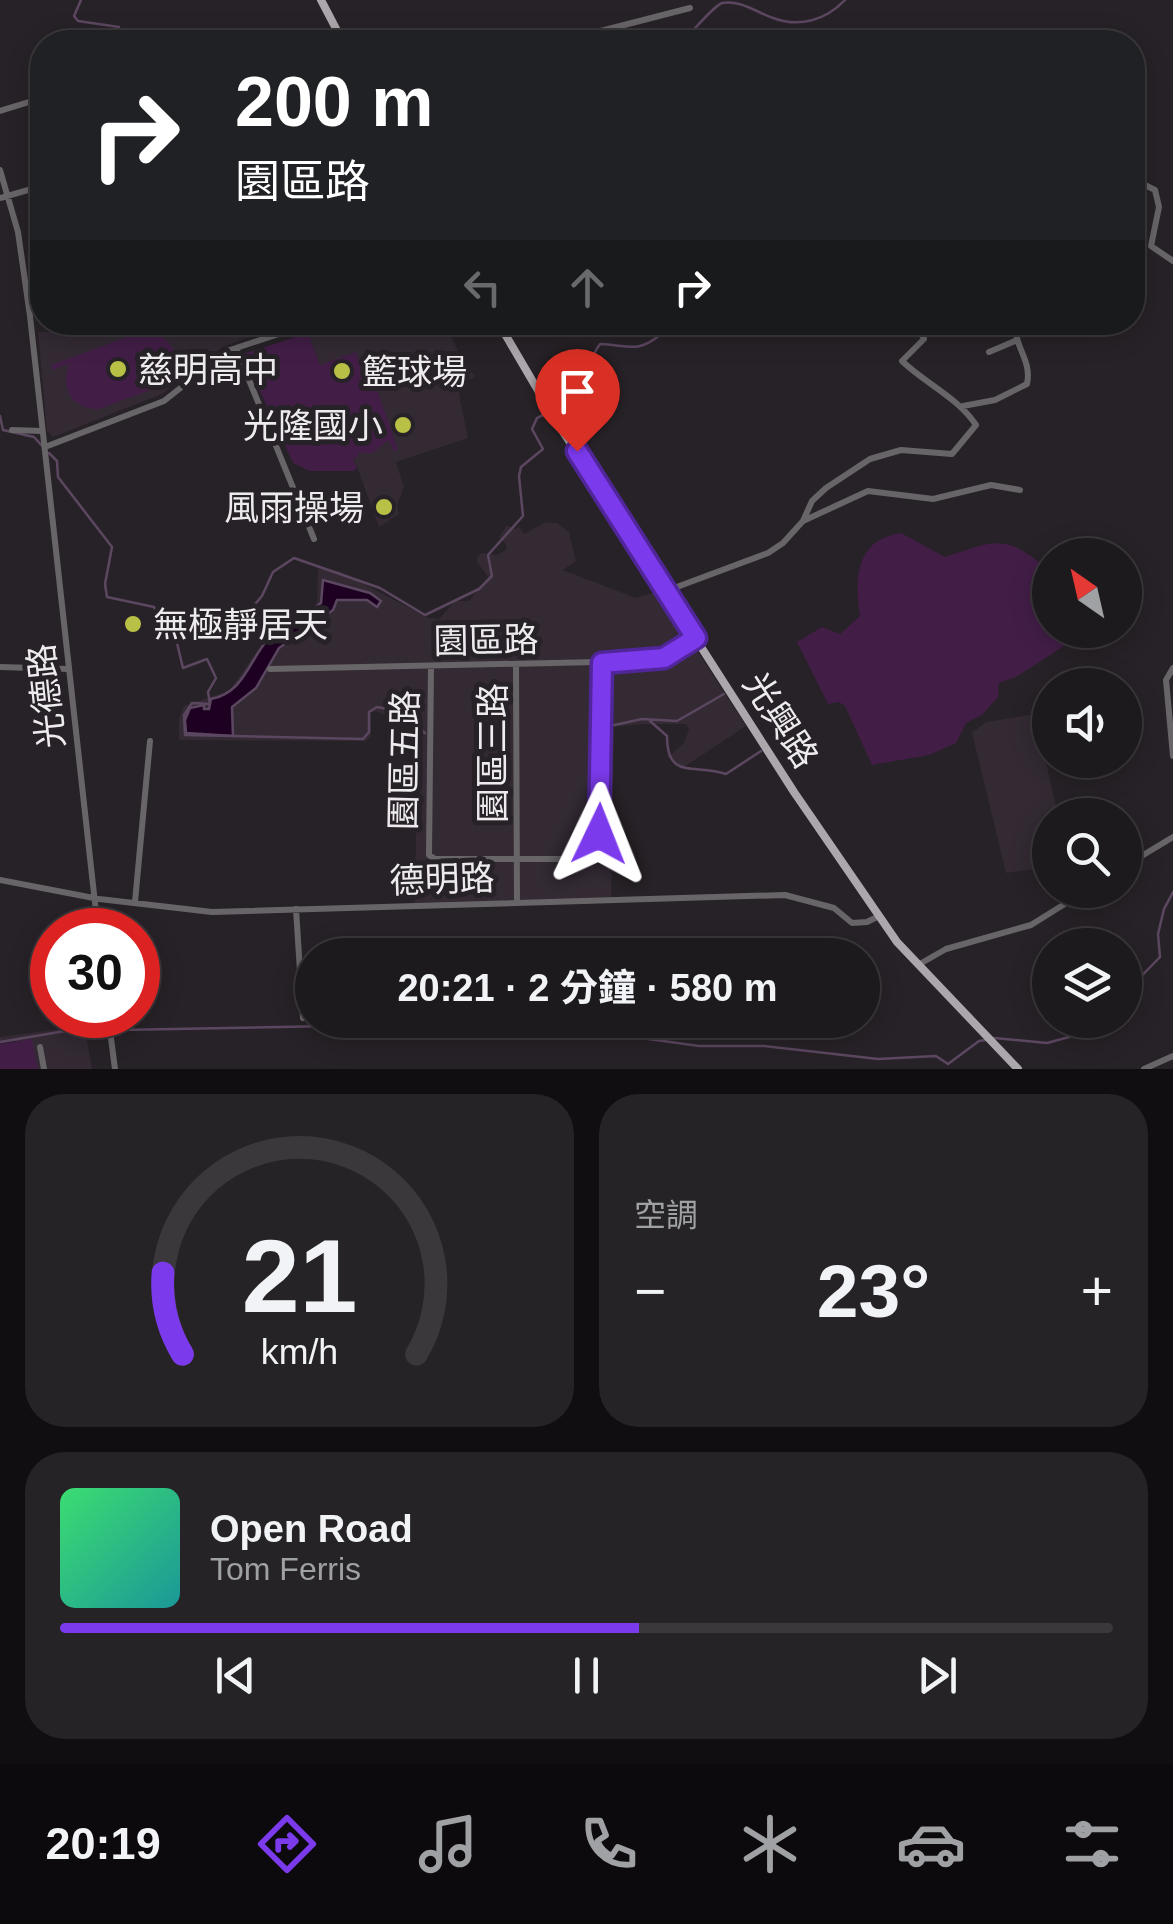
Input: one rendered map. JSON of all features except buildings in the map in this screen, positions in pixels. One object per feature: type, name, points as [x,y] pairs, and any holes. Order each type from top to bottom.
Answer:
[{"type":"main road","points":[[322,0],[337,30]]},
{"type":"main road","name":"光興路","points":[[505,335],[794,792],[879,916],[918,965],[1018,1069]]},
{"type":"street","points":[[605,30],[690,8]]},
{"type":"street","points":[[0,111],[30,102]]},
{"type":"street","points":[[0,170],[30,318]]},
{"type":"street","points":[[1145,185],[1155,190],[1159,207],[1151,246],[1173,260]]},
{"type":"street","points":[[4,197],[30,189]]},
{"type":"street","points":[[32,335],[44,447],[164,400],[222,354],[276,335]]},
{"type":"street","points":[[666,590],[768,553],[783,543],[826,488],[883,454],[901,450],[952,454],[976,425],[963,406],[926,384],[902,361],[924,339],[922,335]]},
{"type":"street","points":[[963,406],[995,400],[1026,384],[1030,370],[1015,335]]},
{"type":"street","points":[[989,352],[1015,341]]},
{"type":"street","points":[[236,348],[314,540]]},
{"type":"street","points":[[12,430],[42,431]]},
{"type":"street","name":"光德路","points":[[44,447],[95,908]]},
{"type":"street","points":[[803,520],[868,491],[933,499],[991,485],[1020,490]]},
{"type":"street","name":"園區路","points":[[270,669],[602,663],[664,658],[696,638]]},
{"type":"street","points":[[517,860],[598,858],[602,663]]},
{"type":"street","name":"園區三路","points":[[516,664],[518,902]]},
{"type":"street","name":"園區五路","points":[[431,666],[429,855],[435,859],[517,860]]},
{"type":"street","points":[[0,667],[68,670]]},
{"type":"street","points":[[1173,668],[1166,680],[1173,756]]},
{"type":"street","points":[[135,902],[150,741]]},
{"type":"street","points":[[1142,856],[1173,837]]},
{"type":"street","name":"德明路","points":[[0,880],[212,912],[786,895],[834,908],[852,923],[879,916]]},
{"type":"street","points":[[918,965],[946,949],[1031,924],[1058,908]]},
{"type":"street","points":[[296,909],[298,938]]},
{"type":"street","points":[[111,1038],[114,1069]]},
{"type":"street","points":[[40,1047],[44,1069]]},
{"type":"street","points":[[1144,1069],[1173,1056]]},
{"type":"shaded area","name":"慈明高中","points":[[38,335],[256,335],[224,346],[162,394],[53,437],[47,431]]},
{"type":"shaded area","points":[[132,335],[160,335],[176,359],[173,373],[161,386],[99,409],[82,405],[70,396],[66,382],[69,364],[52,370],[51,365]]},
{"type":"shaded area","points":[[302,335],[309,335],[320,365],[356,352],[359,362],[368,363],[398,450],[394,451],[388,440],[373,453],[358,453],[353,458],[357,468],[354,471],[310,471],[293,463],[243,354]]},
{"type":"shaded area","name":"光隆國小","points":[[309,335],[450,335],[475,376],[462,385],[459,394],[468,438],[396,462],[404,487],[397,505],[399,514],[379,527]]},
{"type":"shaded area","points":[[546,522],[557,523],[569,532],[576,561],[563,570],[636,598],[658,591],[746,726],[681,769],[666,755],[684,743],[689,729],[686,724],[614,727],[611,903],[415,905],[417,755],[413,729],[375,711],[371,713],[371,736],[366,741],[179,740],[179,719],[184,706],[230,690],[265,640],[317,604],[318,569],[339,571],[429,618],[439,619],[455,601],[469,601],[488,577],[476,560],[481,553],[496,555],[506,550],[499,537],[507,525],[519,527],[524,534]]},
{"type":"shaded area","points":[[901,533],[945,557],[1000,543],[1022,550],[1032,557],[1032,648],[1061,648],[1016,677],[999,683],[998,697],[983,714],[966,723],[956,743],[929,755],[872,765],[845,706],[839,702],[828,704],[797,642],[822,627],[840,634],[860,616],[861,563],[875,543]]},
{"type":"shaded area","points":[[323,580],[370,593],[381,601],[377,607],[367,600],[337,600],[333,610],[279,648],[256,688],[232,707],[233,736],[186,733],[185,720],[190,708],[204,705],[204,709],[209,709],[211,699],[239,683],[274,633],[321,603]]},
{"type":"shaded area","points":[[1032,714],[1032,778],[1050,778],[1054,798],[1032,798],[1032,869],[1006,873],[972,733],[986,722]]},
{"type":"shaded area","points":[[30,1033],[30,1038],[87,1038],[92,1069],[36,1069],[27,1046],[14,1040],[0,1041],[0,1037]]},
{"type":"shaded area","points":[[32,1039],[38,1069],[0,1069],[0,1044]]},
{"type":"waterway","points":[[81,0],[74,16],[78,21],[119,27]]},
{"type":"waterway","points":[[693,30],[722,3],[742,5],[783,21],[803,22],[830,13],[845,0]]},
{"type":"waterway","points":[[49,453],[57,461],[58,477],[112,547],[105,584],[107,597],[154,607],[165,631],[176,639],[210,638],[250,610],[262,596],[273,572],[294,558],[380,588],[425,615],[479,589],[492,576],[488,555],[523,516],[521,467],[543,449],[532,429],[537,418],[573,398],[600,344],[632,347],[660,335]]},
{"type":"waterway","points":[[0,416],[3,430],[34,437],[43,447]]},
{"type":"waterway","points":[[176,639],[183,668],[207,659],[216,678],[208,692],[210,704],[192,703],[184,715],[185,735],[363,739],[369,732],[369,712],[377,707],[398,711],[425,733]]},
{"type":"waterway","points":[[610,726],[642,719],[677,721],[724,694]]},
{"type":"waterway","points":[[650,721],[667,736],[672,759],[685,768],[726,774],[761,751]]},
{"type":"waterway","points":[[1142,976],[1160,957],[1158,934],[1173,892]]},
{"type":"waterway","points":[[0,1042],[65,1031],[295,1027]]},
{"type":"waterway","points":[[641,1038],[878,1059],[936,1056],[948,1064],[986,1040]]},
{"type":"waterway","points":[[994,1038],[1047,1043],[1066,1038]]},
{"type":"place","name":"慈明高中","points":[[118,369]]},
{"type":"place","name":"籃球場","points":[[342,371]]},
{"type":"place","name":"光隆國小","points":[[403,425]]},
{"type":"place","name":"風雨操場","points":[[384,507]]},
{"type":"place","name":"無極靜居天","points":[[133,624]]},
{"type":"route","points":[[577,451],[696,638],[664,658],[602,663],[599,834]]}]
